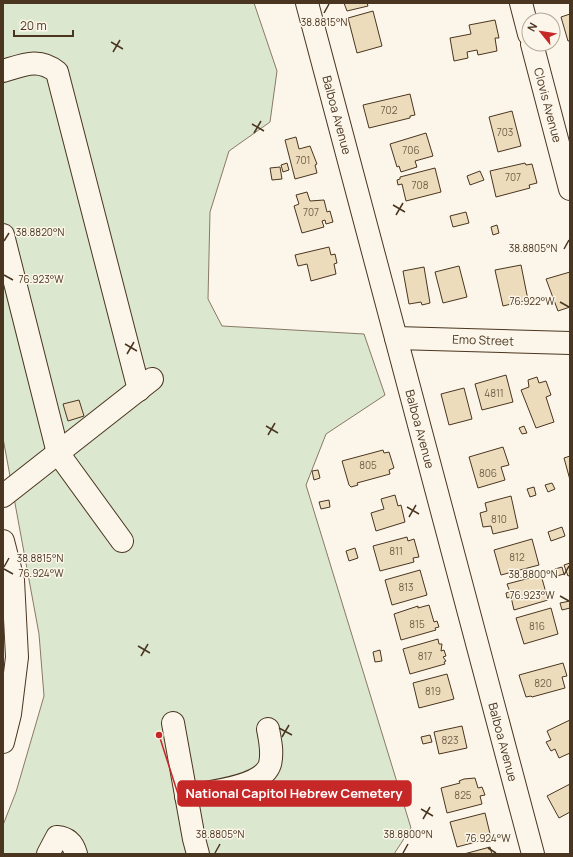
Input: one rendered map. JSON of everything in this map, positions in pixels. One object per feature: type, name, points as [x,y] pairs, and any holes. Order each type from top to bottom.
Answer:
[{"type":"street","name":"Balboa Avenue","points":[[307,3],[533,854]]},
{"type":"street","name":"Clovis Avenue","points":[[534,52],[570,189]]},
{"type":"street","points":[[3,71],[35,62],[48,65],[56,72],[145,385],[3,496]]},
{"type":"street","points":[[3,235],[58,453],[122,541]]},
{"type":"street","name":"Emo Street","points":[[396,338],[570,343]]},
{"type":"street","points":[[3,742],[10,714],[17,657],[7,561]]},
{"type":"street","points":[[173,724],[198,854]]},
{"type":"street","points":[[186,796],[254,781],[265,772],[270,764],[272,751],[268,729]]},
{"type":"street","points":[[48,854],[57,837],[64,838],[72,843],[76,854]]},
{"type":"green space","points":[[3,3],[254,3],[277,71],[270,122],[229,151],[210,212],[208,299],[222,326],[364,334],[385,395],[326,434],[306,485],[411,828],[394,854],[3,854],[3,825],[16,792],[44,696],[39,634],[3,438]]},
{"type":"building","points":[[344,3],[367,3],[368,6],[347,11]]},
{"type":"building","points":[[373,11],[382,46],[357,53],[348,18]]},
{"type":"building","points":[[570,14],[570,41],[568,41],[561,17]]},
{"type":"building","points":[[495,20],[499,38],[495,38],[497,51],[478,55],[477,50],[467,52],[468,58],[454,61],[450,38],[471,34],[469,25]]},
{"type":"building","points":[[410,94],[415,115],[410,116],[410,118],[369,128],[363,105]]},
{"type":"building","points":[[512,111],[521,146],[498,152],[489,117]]},
{"type":"building","points":[[426,133],[433,156],[415,161],[417,167],[401,172],[399,166],[397,167],[390,144]]},
{"type":"building","points":[[296,137],[299,149],[310,146],[317,164],[315,165],[317,173],[295,179],[285,140]]},
{"type":"building","points":[[287,163],[289,170],[283,172],[281,165]]},
{"type":"building","points":[[525,163],[526,165],[532,164],[537,183],[529,185],[530,188],[496,197],[490,171]]},
{"type":"building","points":[[280,167],[282,179],[272,180],[270,168]]},
{"type":"building","points":[[435,168],[441,192],[406,201],[402,184],[398,185],[397,180],[400,179],[400,177]]},
{"type":"building","points":[[480,171],[484,180],[470,185],[467,176]]},
{"type":"building","points":[[307,192],[310,201],[324,200],[327,212],[330,211],[333,222],[326,224],[325,220],[322,221],[324,227],[302,233],[294,206],[299,204],[296,195]]},
{"type":"building","points":[[466,212],[469,223],[453,227],[450,216]]},
{"type":"building","points":[[497,225],[499,233],[493,235],[491,227]]},
{"type":"building","points":[[329,247],[331,255],[335,254],[337,263],[334,264],[336,274],[311,281],[307,264],[298,266],[295,255]]},
{"type":"building","points":[[521,265],[528,300],[503,306],[495,270]]},
{"type":"building","points":[[459,266],[467,297],[443,303],[435,272]]},
{"type":"building","points":[[424,267],[430,303],[422,305],[421,302],[409,304],[403,271]]},
{"type":"building","points":[[570,272],[570,307],[558,311],[546,279]]},
{"type":"building","points":[[506,375],[513,402],[482,410],[475,384]]},
{"type":"building","points":[[537,377],[539,383],[546,381],[551,395],[546,397],[554,422],[536,428],[521,390],[529,387],[528,380]]},
{"type":"building","points":[[464,388],[472,419],[449,425],[441,394]]},
{"type":"building","points":[[79,400],[84,416],[68,421],[63,404]]},
{"type":"building","points":[[524,426],[527,433],[522,434],[519,428]]},
{"type":"building","points":[[503,447],[509,465],[501,467],[505,480],[478,488],[469,457]]},
{"type":"building","points":[[383,450],[384,453],[389,452],[394,468],[389,470],[390,474],[357,483],[358,485],[351,487],[349,485],[342,461]]},
{"type":"building","points":[[570,456],[570,480],[564,458]]},
{"type":"building","points":[[318,470],[320,478],[314,480],[312,471]]},
{"type":"building","points":[[552,483],[555,489],[548,492],[545,485]]},
{"type":"building","points":[[534,487],[536,495],[530,497],[527,489]]},
{"type":"building","points":[[395,495],[398,506],[401,505],[405,522],[376,531],[371,513],[384,509],[381,499]]},
{"type":"building","points":[[511,496],[518,528],[493,534],[491,526],[483,527],[480,513],[487,511],[485,503]]},
{"type":"building","points":[[329,500],[330,507],[321,509],[319,502]]},
{"type":"building","points":[[562,527],[565,536],[551,541],[548,532]]},
{"type":"building","points":[[407,537],[408,541],[414,539],[419,557],[413,558],[414,562],[380,571],[373,546]]},
{"type":"building","points":[[532,539],[539,565],[501,575],[494,550]]},
{"type":"building","points":[[355,548],[358,558],[349,561],[346,551]]},
{"type":"building","points":[[570,563],[570,575],[568,576],[564,565]]},
{"type":"building","points":[[562,567],[564,574],[557,576],[555,569]]},
{"type":"building","points":[[420,570],[427,595],[392,605],[385,580]]},
{"type":"building","points":[[541,575],[548,600],[514,610],[511,597],[507,598],[506,593],[510,592],[507,584]]},
{"type":"building","points":[[570,601],[570,608],[562,610],[560,603]]},
{"type":"building","points":[[429,605],[434,622],[437,621],[439,627],[435,628],[436,630],[401,640],[394,614],[418,606],[418,608]]},
{"type":"building","points":[[551,608],[558,634],[524,644],[516,618]]},
{"type":"building","points":[[438,639],[439,644],[442,644],[441,651],[444,650],[446,656],[443,657],[446,661],[444,662],[445,664],[410,674],[403,649]]},
{"type":"building","points":[[380,650],[382,661],[375,662],[373,652]]},
{"type":"building","points":[[563,663],[567,676],[562,677],[565,688],[532,697],[526,697],[519,675]]},
{"type":"building","points":[[447,674],[454,699],[419,708],[413,683]]},
{"type":"building","points":[[570,720],[570,753],[559,758],[555,749],[551,751],[546,742],[551,740],[547,731]]},
{"type":"building","points":[[462,726],[467,748],[439,754],[434,732]]},
{"type":"building","points":[[430,735],[432,742],[423,744],[421,737]]},
{"type":"building","points":[[475,778],[478,788],[482,787],[485,795],[480,796],[482,804],[447,813],[441,788],[460,783],[459,781],[464,779]]},
{"type":"building","points":[[570,784],[570,812],[559,818],[547,796]]},
{"type":"building","points":[[485,813],[491,838],[457,847],[450,822]]},
{"type":"building","points":[[490,847],[492,854],[464,854]]},
{"type":"place","name":"National Capitol Hebrew Cemetery","points":[[159,735]]}]
